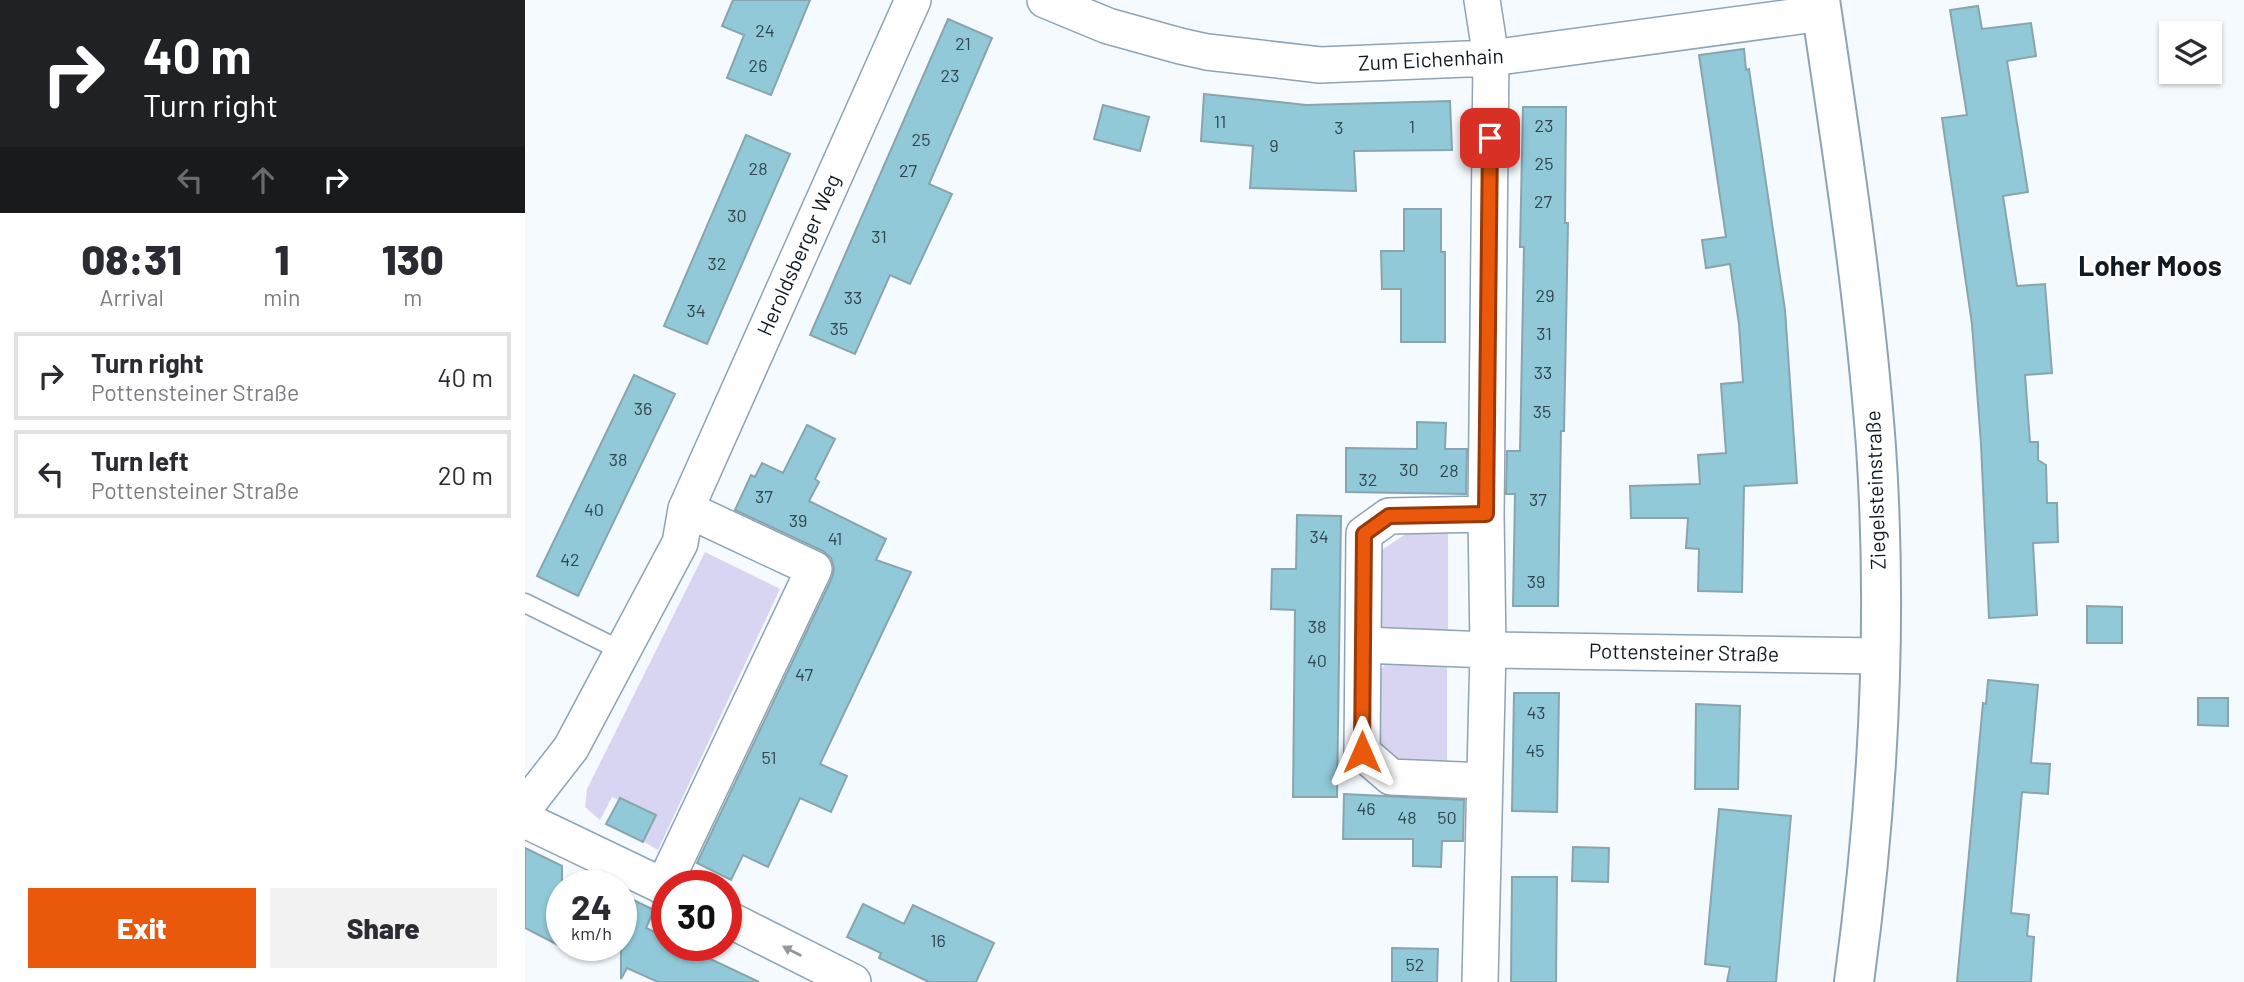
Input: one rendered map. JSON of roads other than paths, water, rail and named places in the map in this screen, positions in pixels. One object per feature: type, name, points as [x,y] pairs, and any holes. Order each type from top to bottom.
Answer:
[{"type":"main road","name":"Ziegelsteinstraße","points":[[1821,7],[1850,199],[1871,383],[1879,515],[1879,656],[1871,842],[1854,982]]},
{"type":"street","name":"Heroldsberger Weg","points":[[525,807],[571,748],[680,543],[686,509],[913,0]]},
{"type":"street","name":"Zum Eichenhain","points":[[1045,0],[1108,26],[1180,46],[1207,52],[1320,65],[1491,58],[1821,7]]},
{"type":"street","points":[[1481,982],[1488,650],[1486,514],[1491,58],[1482,0]]},
{"type":"street","points":[[673,870],[814,569],[686,509]]},
{"type":"street","points":[[1485,781],[1391,777],[1362,752],[1364,534],[1389,516],[1486,514]]},
{"type":"street","name":"Pottensteiner Straße","points":[[1363,645],[1488,650],[1879,656]]},
{"type":"street","points":[[525,820],[651,881]]},
{"type":"street","points":[[742,926],[853,982]]},
{"type":"lane","points":[[525,603],[622,651]]},
{"type":"district","name":"Loher Moos","points":[[2150,266]]}]
